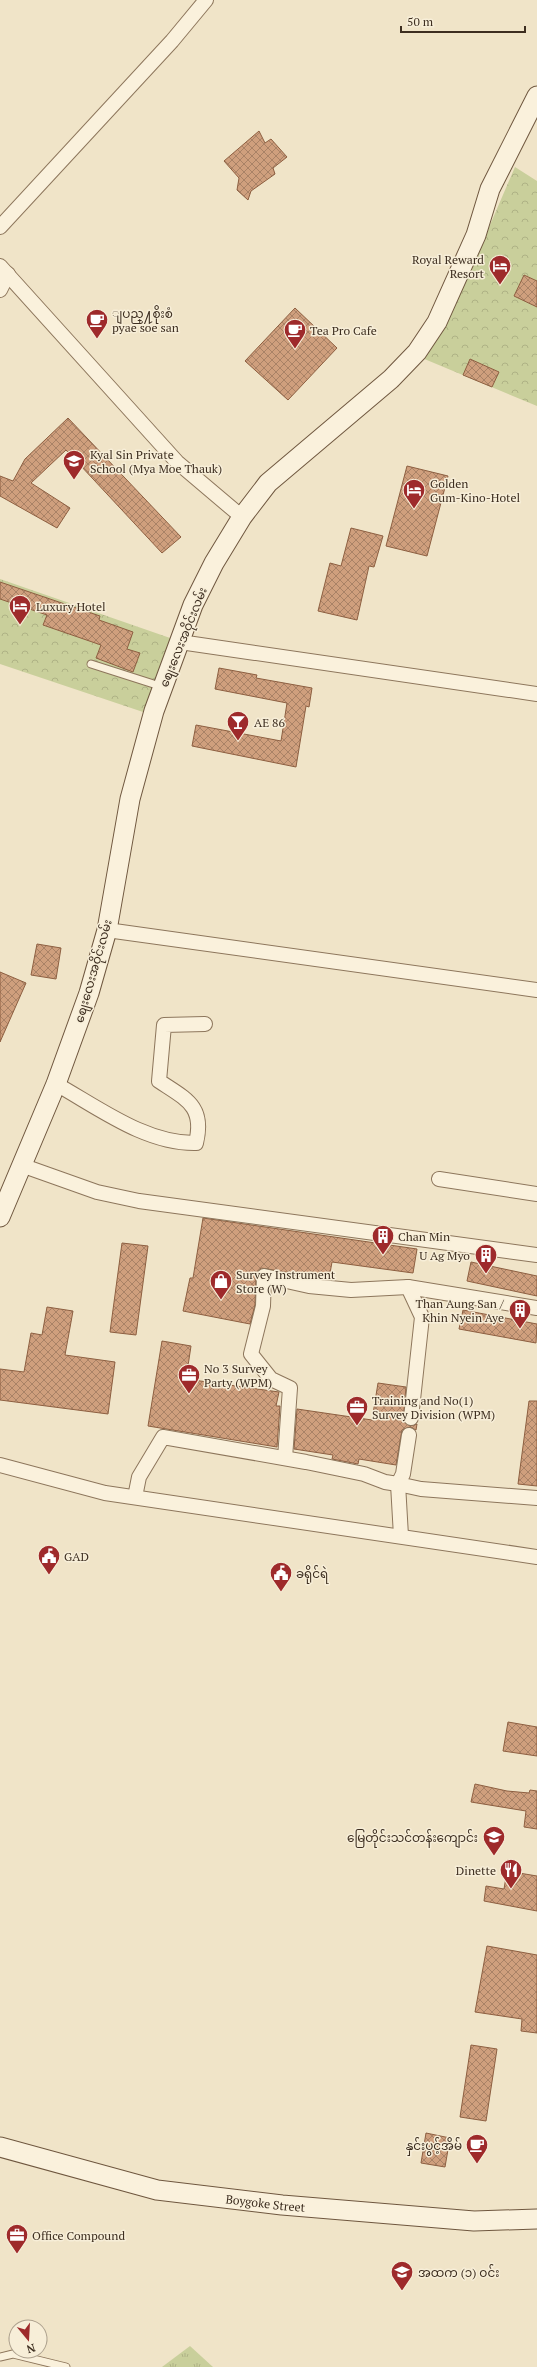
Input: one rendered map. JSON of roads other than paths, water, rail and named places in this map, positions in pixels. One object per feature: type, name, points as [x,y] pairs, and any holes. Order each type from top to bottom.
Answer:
[{"type":"street","points":[[0,227],[172,41],[206,0]]},
{"type":"street","name":"စျေးလေးအဝိုင်းလမ်း","points":[[0,1217],[56,1084],[89,993],[107,930],[130,799],[154,711],[197,598],[214,564],[242,517],[268,483],[391,379],[417,352],[437,322],[476,235],[490,189],[537,96]]},
{"type":"street","points":[[4,270],[177,462],[242,517]]},
{"type":"street","points":[[0,290],[4,270]]},
{"type":"street","points":[[180,642],[537,694]]},
{"type":"street","points":[[107,930],[537,990]]},
{"type":"street","points":[[56,1084],[144,1133],[178,1144],[196,1143],[200,1128],[192,1103],[159,1081],[164,1025],[205,1024]]},
{"type":"street","points":[[21,1166],[97,1192],[139,1201],[537,1256]]},
{"type":"street","points":[[440,1179],[537,1194]]},
{"type":"street","points":[[285,1458],[290,1388],[271,1379],[250,1354],[263,1306],[264,1276],[309,1286],[351,1290],[408,1287],[537,1308]]},
{"type":"street","points":[[408,1287],[422,1317],[411,1418]]},
{"type":"street","points":[[401,1536],[398,1484],[403,1474],[409,1435]]},
{"type":"street","points":[[135,1497],[139,1477],[163,1437],[285,1458],[364,1474],[386,1482],[421,1489],[537,1498]]},
{"type":"street","points":[[0,1465],[105,1493],[537,1557]]},
{"type":"street","name":"Boygoke Street","points":[[0,2147],[157,2190],[282,2205],[474,2221],[537,2219]]},
{"type":"lane","points":[[92,664],[163,687]]},
{"type":"lane","points":[[0,2357],[13,2354],[66,2367]]},
{"type":"place","name":"Royal Reward Resort","points":[[500,286]]},
{"type":"place","name":"ျပည္႔စိုးစံ pyae soe san","points":[[97,340]]},
{"type":"place","name":"Tea Pro Cafe","points":[[295,350]]},
{"type":"place","name":"Kyal Sin Private School (Mya Moe Thauk)","points":[[74,480]]},
{"type":"place","name":"Golden Gum-Kino-Hotel","points":[[414,510]]},
{"type":"place","name":"Luxury Hotel","points":[[20,626]]},
{"type":"place","name":"AE 86","points":[[238,742]]},
{"type":"place","name":"Chan Min","points":[[383,1256]]},
{"type":"place","name":"U Ag Myo","points":[[486,1274]]},
{"type":"place","name":"Survey Instrument Store (W)","points":[[221,1300]]},
{"type":"place","name":"Than Aung San / Khin Nyein Aye","points":[[520,1330]]},
{"type":"place","name":"No 3 Survey Party (WPM)","points":[[189,1394]]},
{"type":"place","name":"Training and No(1) Survey Division (WPM)","points":[[357,1426]]},
{"type":"place","name":"GAD","points":[[49,1576]]},
{"type":"place","name":"ခရိုင်ရဲ","points":[[281,1592]]},
{"type":"place","name":"မြေတိုင်းသင်တန်းကျောင်း","points":[[494,1856]]},
{"type":"place","name":"Dinette","points":[[511,1890]]},
{"type":"place","name":"နှင်းပွင့်အိမ်","points":[[477,2164]]},
{"type":"place","name":"Office Compound","points":[[17,2254]]},
{"type":"place","name":"အထက (၁) ဝင်း","points":[[402,2292]]}]
